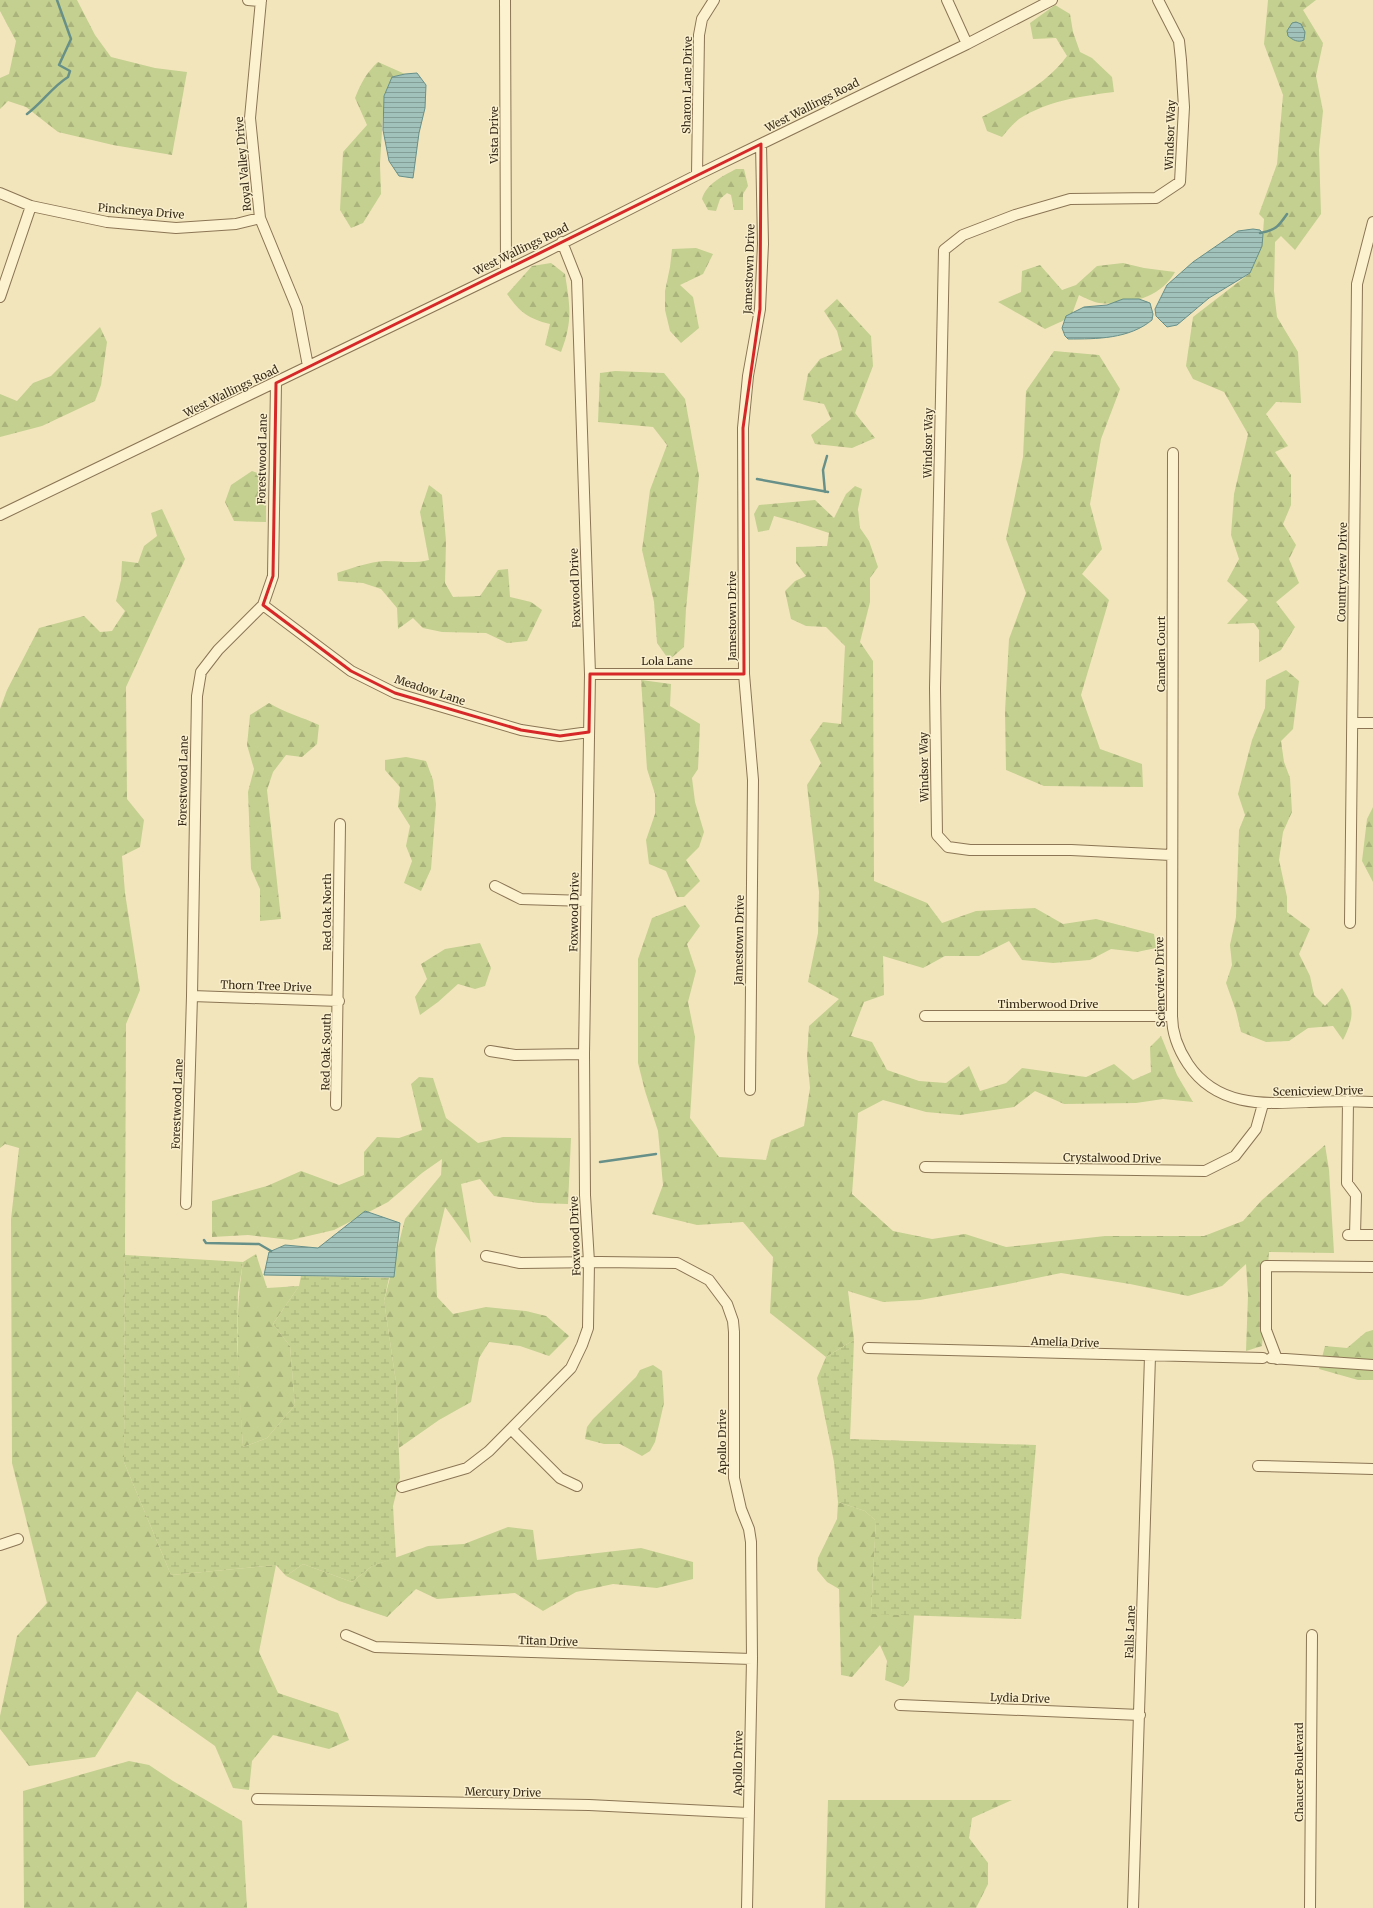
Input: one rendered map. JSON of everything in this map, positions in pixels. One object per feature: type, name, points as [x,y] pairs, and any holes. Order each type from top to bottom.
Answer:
[{"type":"street","points":[[248,0],[261,0]]},
{"type":"street","name":"Royal Valley Drive","points":[[261,0],[250,118],[260,218],[297,308],[308,366]]},
{"type":"street","name":"Vista Drive","points":[[505,0],[506,270]]},
{"type":"street","name":"Sharon Lane Drive","points":[[697,175],[699,35],[702,19],[714,0]]},
{"type":"street","points":[[947,0],[967,44]]},
{"type":"street","name":"West Wallings Road","points":[[0,515],[276,383],[761,144],[859,94],[967,44],[1052,0]]},
{"type":"street","name":"Windsor Way","points":[[1158,0],[1179,41],[1184,107],[1180,182],[1156,198],[1070,199],[1015,215],[963,235],[944,250],[935,688],[937,835],[948,848],[970,850],[1071,850],[1171,855]]},
{"type":"street","name":"Jamestown Drive","points":[[750,1090],[753,780],[744,674],[743,428],[748,376],[760,310],[763,244],[761,144]]},
{"type":"street","name":"Pinckneya Drive","points":[[0,193],[31,206],[107,222],[176,228],[236,224],[260,218]]},
{"type":"street","points":[[0,298],[31,206]]},
{"type":"street","name":"Countryview Drive","points":[[1350,924],[1357,284],[1373,222]]},
{"type":"street","name":"Foxwood Drive","points":[[402,1487],[467,1468],[489,1452],[571,1368],[588,1328],[589,1262],[585,1195],[584,1054],[590,674],[577,280],[562,242]]},
{"type":"street","name":"Forestwood Lane","points":[[186,1204],[192,996],[197,696],[201,672],[218,650],[262,605],[272,576],[276,383]]},
{"type":"street","name":"Camden Court","points":[[1171,855],[1173,453]]},
{"type":"street","name":"Meadow Lane","points":[[262,605],[351,671],[395,693],[521,730],[560,736],[589,732]]},
{"type":"street","name":"Lola Lane","points":[[590,674],[744,674]]},
{"type":"street","points":[[1353,723],[1373,723]]},
{"type":"street","name":"Red Oak North","points":[[339,1001],[340,824]]},
{"type":"street","name":"Sciencview Drive","points":[[1171,855],[1172,1025],[1177,1045],[1196,1076],[1216,1091],[1227,1096],[1263,1104]]},
{"type":"street","points":[[495,886],[521,899],[586,901]]},
{"type":"street","name":"Thorn Tree Drive","points":[[192,996],[339,1001]]},
{"type":"street","name":"Red Oak South","points":[[336,1105],[339,1001]]},
{"type":"street","name":"Timberwood Drive","points":[[925,1016],[1172,1016]]},
{"type":"street","points":[[490,1050],[515,1055],[584,1054]]},
{"type":"street","points":[[1348,1101],[1346,1183],[1356,1195],[1351,1235],[1373,1235]]},
{"type":"street","name":"Scenicview Drive","points":[[1263,1104],[1348,1101],[1373,1102]]},
{"type":"street","name":"Crystalwood Drive","points":[[925,1167],[1204,1171],[1235,1156],[1256,1129],[1263,1104]]},
{"type":"street","name":"Apollo Drive","points":[[486,1256],[520,1263],[677,1263],[709,1280],[727,1304],[733,1321],[734,1332],[734,1478],[741,1509],[749,1528],[751,1542],[752,1659],[748,1908]]},
{"type":"street","points":[[1270,1358],[1266,1330],[1266,1266],[1373,1267]]},
{"type":"street","name":"Amelia Drive","points":[[868,1348],[1270,1358],[1372,1365]]},
{"type":"street","name":"Falls Lane","points":[[1133,1908],[1150,1356]]},
{"type":"street","points":[[512,1430],[560,1478],[577,1486]]},
{"type":"street","points":[[1258,1466],[1373,1469]]},
{"type":"street","points":[[0,1545],[18,1539]]},
{"type":"street","name":"Titan Drive","points":[[346,1635],[375,1647],[752,1659]]},
{"type":"street","name":"Chaucer Boulevard","points":[[1310,1908],[1312,1635]]},
{"type":"street","name":"Lydia Drive","points":[[900,1706],[1140,1715]]},
{"type":"street","name":"Mercury Drive","points":[[257,1799],[589,1805],[749,1813]]},
{"type":"highlighted area","points":[[761,144],[760,309],[743,428],[744,674],[590,674],[589,732],[560,736],[521,730],[443,708],[395,693],[351,671],[263,605],[273,576],[276,383]]},
{"type":"green space","points":[[0,0],[77,0],[95,35],[111,57],[155,68],[187,72],[172,155],[113,145],[58,132],[26,107],[8,101],[0,109],[0,78],[9,74],[16,41],[0,11]]},
{"type":"green space","points":[[1268,0],[1316,0],[1303,10],[1323,43],[1316,76],[1323,111],[1319,150],[1321,214],[1295,250],[1281,236],[1275,242],[1274,291],[1277,317],[1298,352],[1301,403],[1276,402],[1266,414],[1288,446],[1275,452],[1291,475],[1291,505],[1283,524],[1296,545],[1289,559],[1299,583],[1276,602],[1295,627],[1281,650],[1259,662],[1259,630],[1254,623],[1227,624],[1248,600],[1227,581],[1239,559],[1231,535],[1234,494],[1248,434],[1224,392],[1193,379],[1186,366],[1193,317],[1250,273],[1262,246],[1264,219],[1259,214],[1277,164],[1283,95],[1264,44]]},
{"type":"green space","points":[[1055,5],[1070,14],[1073,32],[1080,52],[1092,58],[1112,77],[1114,92],[1065,100],[1041,108],[1019,119],[1002,137],[987,131],[982,117],[1039,84],[1059,66],[1067,56],[1056,38],[1033,39],[1030,23]]},
{"type":"green space","points":[[378,62],[405,74],[392,77],[384,96],[380,164],[381,194],[363,223],[351,228],[340,210],[343,152],[367,125],[355,98],[364,78]]},
{"type":"green space","points":[[736,169],[744,169],[748,186],[743,194],[743,210],[734,210],[731,195],[727,193],[720,199],[716,211],[708,210],[702,199],[707,189],[716,181]]},
{"type":"green space","points":[[696,248],[713,254],[703,274],[680,285],[693,297],[699,328],[681,343],[670,331],[665,310],[665,291],[672,249]]},
{"type":"green space","points":[[551,263],[565,274],[568,295],[569,322],[561,352],[545,345],[550,324],[525,314],[507,294],[532,266]]},
{"type":"green space","points":[[1123,263],[1144,268],[1175,272],[1169,281],[1161,288],[1152,294],[1132,301],[1110,304],[1099,303],[1079,295],[1071,317],[1045,329],[998,302],[1021,292],[1022,271],[1040,265],[1062,290],[1076,285],[1097,266]]},
{"type":"green space","points":[[837,299],[871,336],[873,366],[855,413],[875,438],[852,448],[815,444],[811,435],[831,419],[824,404],[803,400],[808,374],[820,359],[842,350],[837,331],[824,311]]},
{"type":"green space","points":[[100,327],[107,342],[101,385],[95,401],[42,426],[0,437],[0,394],[17,401],[33,383],[51,376]]},
{"type":"green space","points":[[1054,351],[1099,355],[1120,389],[1101,439],[1090,504],[1102,549],[1082,574],[1109,600],[1081,695],[1100,749],[1142,764],[1143,787],[1044,786],[1006,770],[1005,711],[1009,639],[1026,593],[1006,539],[1023,457],[1026,391]]},
{"type":"green space","points":[[615,371],[664,373],[685,399],[699,476],[686,609],[684,647],[669,660],[657,643],[654,602],[642,550],[650,490],[667,445],[653,427],[598,422],[600,373]]},
{"type":"green space","points":[[252,471],[266,476],[266,522],[234,521],[225,502],[231,485]]},
{"type":"green space","points":[[429,485],[442,495],[446,541],[445,583],[453,597],[480,596],[498,570],[508,569],[510,597],[531,602],[542,610],[527,641],[507,643],[486,633],[442,632],[423,628],[413,618],[398,629],[397,608],[381,589],[363,583],[338,581],[337,573],[367,564],[385,561],[412,562],[429,560],[420,512]]},
{"type":"green space","points":[[855,486],[862,489],[858,509],[860,528],[869,541],[878,567],[870,578],[870,602],[860,642],[873,661],[874,881],[927,903],[942,923],[976,911],[1035,908],[1063,924],[1096,919],[1154,934],[1156,948],[1137,952],[1111,949],[1090,960],[1053,963],[1022,960],[1009,941],[979,956],[945,956],[923,968],[883,956],[884,995],[864,1002],[851,1036],[872,1042],[887,1070],[919,1081],[946,1083],[969,1066],[980,1091],[1006,1083],[1022,1068],[1086,1077],[1114,1064],[1133,1080],[1151,1072],[1150,1047],[1161,1036],[1177,1075],[1193,1102],[1163,1099],[1136,1103],[1064,1104],[1035,1091],[1014,1107],[960,1115],[926,1112],[883,1100],[858,1113],[852,1194],[893,1231],[932,1239],[965,1234],[1006,1247],[1105,1236],[1204,1236],[1243,1221],[1262,1200],[1325,1145],[1329,1170],[1334,1253],[1269,1252],[1262,1346],[1246,1351],[1248,1295],[1246,1264],[1222,1286],[1188,1296],[1130,1284],[1061,1273],[920,1300],[883,1302],[848,1291],[854,1340],[826,1357],[770,1313],[773,1257],[743,1222],[697,1225],[652,1214],[663,1185],[658,1131],[638,1063],[638,959],[652,918],[685,905],[700,926],[687,944],[696,971],[688,1002],[695,1037],[690,1118],[719,1157],[766,1160],[771,1140],[804,1126],[810,1088],[807,1057],[809,1026],[839,999],[808,982],[818,933],[819,892],[807,785],[821,763],[810,740],[823,722],[841,724],[845,646],[826,627],[806,626],[791,619],[785,591],[795,581],[806,576],[796,563],[796,547],[827,546],[829,533],[774,516],[769,530],[758,532],[754,514],[759,505],[815,500],[834,518],[846,494]]},
{"type":"green space","points":[[162,509],[185,559],[126,687],[127,799],[144,820],[140,847],[122,856],[125,893],[140,990],[126,1024],[124,1462],[171,1575],[276,1565],[259,1652],[278,1693],[338,1713],[349,1740],[329,1749],[273,1735],[252,1761],[249,1790],[233,1788],[215,1746],[137,1691],[95,1757],[29,1766],[0,1729],[0,1716],[17,1636],[47,1603],[12,1463],[11,1219],[19,1148],[5,1144],[0,1148],[0,709],[7,690],[39,628],[84,616],[100,632],[112,631],[125,611],[116,601],[121,580],[122,561],[138,563],[144,546],[157,536],[151,513]]},
{"type":"green space","points":[[1286,670],[1299,681],[1293,729],[1281,741],[1284,762],[1290,778],[1292,812],[1283,832],[1279,860],[1287,897],[1287,912],[1310,929],[1299,954],[1310,976],[1314,995],[1325,1006],[1342,988],[1346,995],[1352,1014],[1343,1040],[1333,1026],[1308,1028],[1289,1041],[1266,1042],[1241,1032],[1236,1011],[1226,983],[1232,965],[1230,945],[1236,917],[1239,830],[1245,815],[1238,794],[1252,740],[1265,708],[1266,680]]},
{"type":"green space","points":[[641,680],[671,684],[670,706],[700,724],[698,769],[692,778],[695,802],[704,832],[699,847],[686,860],[700,881],[684,897],[677,897],[666,871],[649,864],[646,840],[655,814],[655,794],[647,769]]},
{"type":"green space","points":[[269,703],[281,710],[319,725],[317,744],[302,757],[286,755],[273,772],[267,790],[281,919],[260,921],[260,889],[251,869],[248,792],[254,769],[247,745],[250,715]]},
{"type":"green space","points":[[406,757],[426,761],[433,780],[436,804],[431,869],[421,891],[404,883],[412,861],[406,846],[410,826],[398,807],[400,787],[385,770],[385,760]]},
{"type":"green space","points":[[1373,807],[1373,882],[1362,861],[1367,819]]},
{"type":"green space","points":[[480,943],[491,968],[485,986],[475,989],[458,984],[438,1002],[420,1015],[415,997],[427,979],[421,964],[445,949]]},
{"type":"green space","points":[[419,1077],[433,1078],[446,1118],[478,1143],[503,1137],[571,1138],[568,1204],[538,1203],[494,1196],[480,1179],[461,1184],[471,1243],[445,1207],[435,1249],[437,1297],[453,1314],[486,1307],[526,1311],[546,1316],[569,1336],[549,1356],[520,1346],[489,1342],[479,1358],[471,1402],[439,1420],[399,1448],[396,1382],[384,1301],[405,1219],[441,1175],[442,1159],[422,1173],[388,1202],[334,1230],[291,1240],[248,1235],[212,1237],[212,1201],[267,1186],[301,1171],[339,1185],[364,1175],[364,1152],[377,1137],[399,1138],[422,1130],[411,1084]]},
{"type":"green space","points":[[256,1254],[267,1288],[299,1286],[273,1324],[290,1346],[295,1405],[267,1438],[243,1447],[238,1354],[238,1308],[243,1262]]},
{"type":"green space","points":[[125,1255],[243,1262],[238,1293],[237,1344],[243,1447],[267,1438],[295,1405],[290,1346],[273,1324],[299,1286],[301,1276],[389,1278],[384,1301],[396,1382],[400,1478],[393,1506],[396,1558],[372,1566],[352,1582],[303,1564],[286,1576],[276,1565],[171,1575],[124,1462]]},
{"type":"green space","points":[[1373,1330],[1373,1380],[1358,1380],[1319,1369],[1325,1346],[1347,1348],[1366,1332]]},
{"type":"green space","points":[[854,1340],[850,1439],[1036,1445],[1021,1619],[871,1614],[876,1521],[865,1511],[838,1502],[834,1462],[817,1378],[826,1357]]},
{"type":"green space","points":[[653,1365],[662,1371],[664,1403],[655,1442],[650,1451],[642,1456],[620,1444],[604,1444],[585,1439],[587,1427],[593,1419],[636,1377],[640,1370]]},
{"type":"green space","points":[[838,1502],[865,1511],[876,1521],[871,1613],[914,1615],[909,1680],[903,1687],[885,1680],[887,1661],[880,1645],[852,1677],[841,1675],[839,1589],[827,1582],[817,1570],[818,1558],[837,1519]]},
{"type":"green space","points":[[508,1527],[533,1530],[537,1560],[641,1548],[693,1562],[693,1579],[657,1588],[613,1584],[576,1592],[543,1611],[515,1593],[437,1599],[416,1589],[387,1617],[339,1601],[286,1576],[303,1564],[352,1582],[372,1566],[428,1546],[464,1544]]},
{"type":"green space","points":[[129,1761],[149,1765],[173,1781],[242,1821],[247,1908],[24,1908],[23,1791]]},
{"type":"green space","points":[[828,1800],[1012,1800],[972,1818],[969,1838],[988,1863],[988,1884],[976,1908],[825,1908]]},
{"type":"water","points":[[1296,22],[1301,24],[1305,32],[1304,40],[1302,41],[1296,41],[1288,36],[1287,31],[1292,23]]},
{"type":"water","points":[[417,73],[426,85],[425,108],[419,133],[413,178],[399,176],[389,161],[383,130],[384,96],[392,77]]},
{"type":"water","points":[[1253,229],[1260,230],[1263,234],[1262,246],[1250,273],[1209,298],[1177,325],[1167,327],[1156,316],[1155,309],[1167,285],[1193,262],[1238,231]]},
{"type":"water","points":[[1123,299],[1139,299],[1150,303],[1153,314],[1152,320],[1133,331],[1112,337],[1068,339],[1065,336],[1062,328],[1066,316],[1084,307],[1107,305]]},
{"type":"water","points":[[365,1211],[400,1223],[394,1277],[264,1275],[269,1252],[285,1245],[318,1248]]},
{"type":"waterway","points":[[27,114],[57,85],[68,77],[70,71],[59,65],[71,39],[57,0]]},
{"type":"waterway","points":[[1260,233],[1270,231],[1276,227],[1287,214]]},
{"type":"waterway","points":[[825,492],[823,470],[827,456]]},
{"type":"waterway","points":[[757,479],[828,492]]},
{"type":"waterway","points":[[600,1162],[656,1154]]},
{"type":"waterway","points":[[204,1240],[206,1243],[259,1244],[271,1251]]}]
